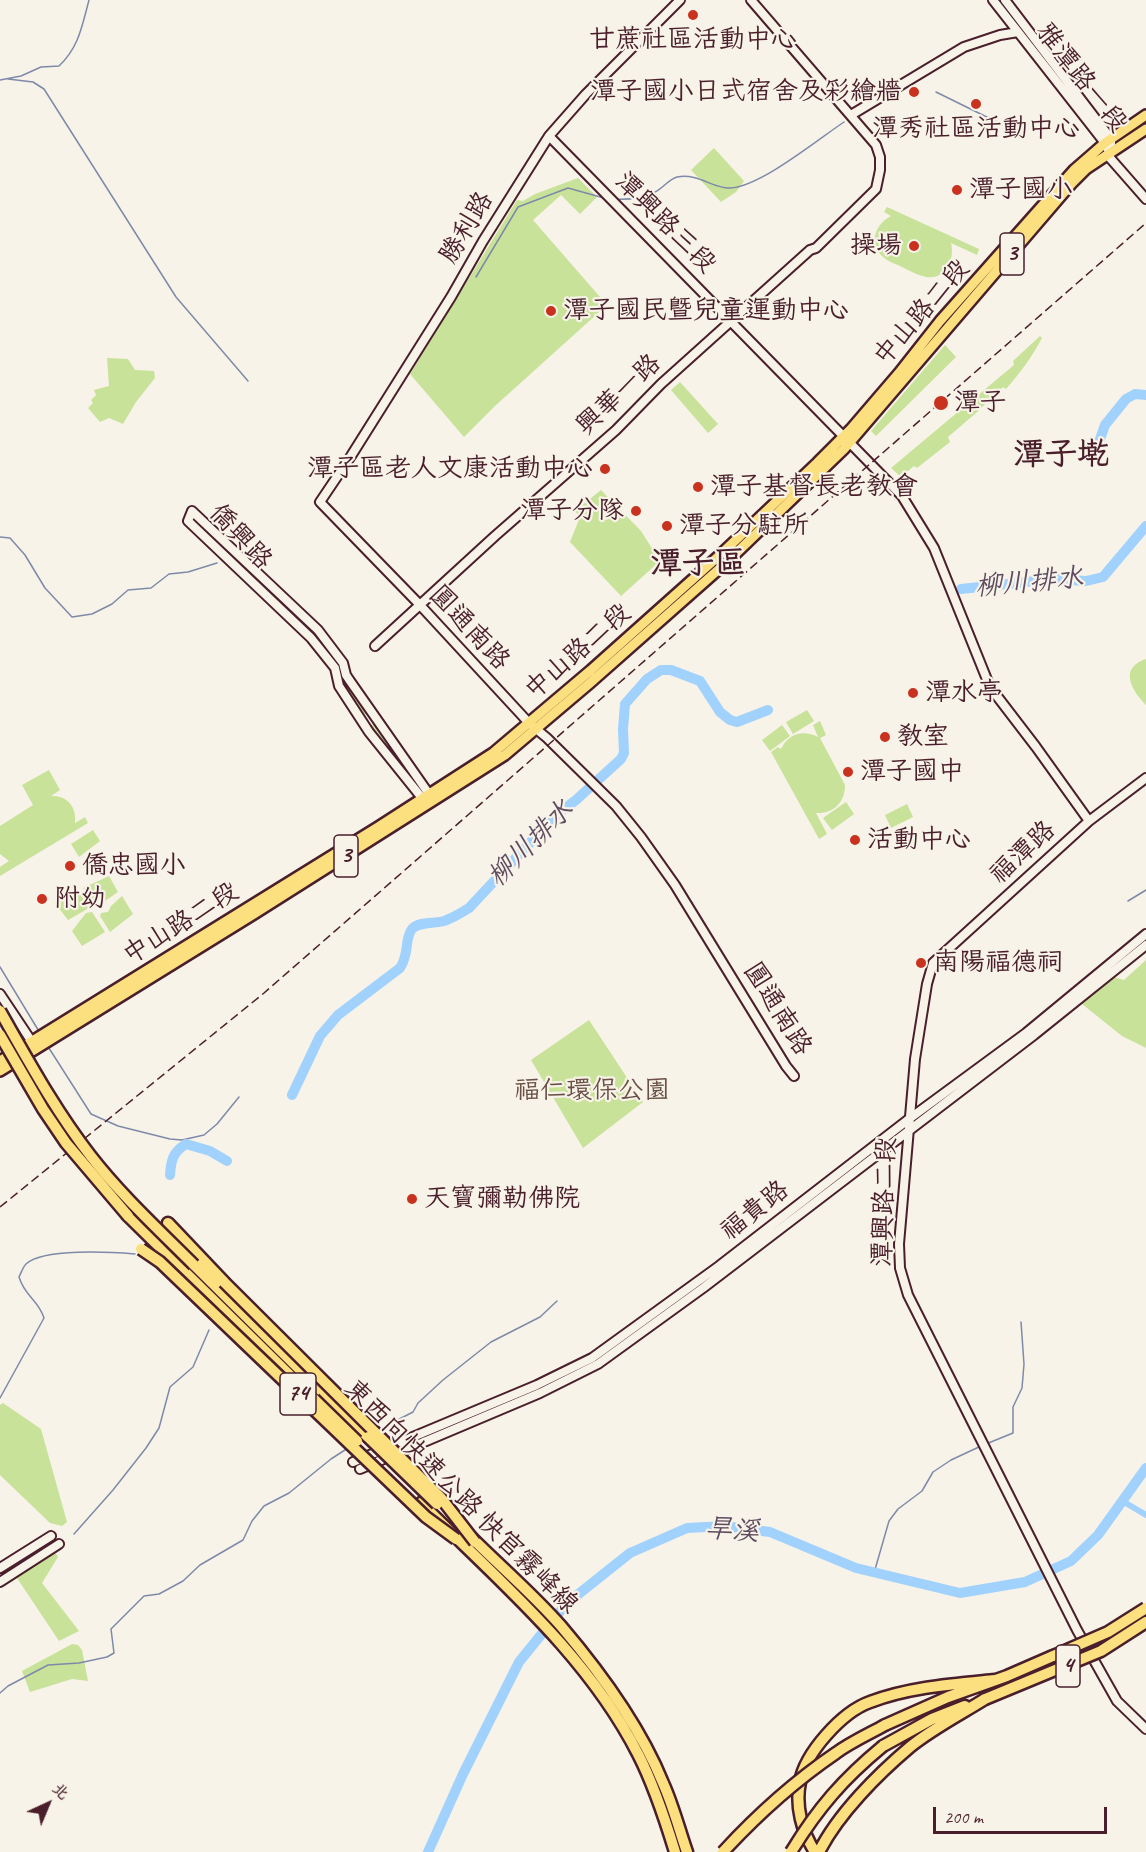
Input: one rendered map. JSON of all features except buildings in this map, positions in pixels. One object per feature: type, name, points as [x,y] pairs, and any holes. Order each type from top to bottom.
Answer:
[{"type":"highway","name":"東西向快速公路 快官霧峰線","points":[[0,1011],[64,1119],[90,1156],[120,1191],[560,1625],[603,1678],[634,1726],[663,1783],[687,1852]]},
{"type":"highway","name":"東西向快速公路 快官霧峰線","points":[[0,1035],[54,1126],[81,1163],[112,1199],[553,1633],[595,1685],[634,1747],[654,1790],[675,1852]]},
{"type":"highway","points":[[168,1222],[179,1237],[441,1498],[475,1542]]},
{"type":"highway","name":"74","points":[[141,1248],[160,1262],[426,1517],[456,1539]]},
{"type":"highway","name":"4","points":[[995,1680],[1087,1642],[1146,1608]]},
{"type":"highway","name":"4","points":[[985,1699],[1101,1651],[1146,1622]]},
{"type":"highway","points":[[723,1852],[768,1808],[838,1751],[885,1725],[948,1697],[995,1680]]},
{"type":"highway","points":[[985,1699],[911,1746],[864,1792],[842,1817],[817,1852],[803,1828],[799,1804],[800,1781],[810,1757],[840,1721],[853,1710],[869,1702],[916,1690],[995,1680]]},
{"type":"highway","points":[[791,1852],[819,1808],[847,1778],[883,1746],[932,1719],[985,1699]]},
{"type":"highway","points":[[663,1783],[681,1817],[694,1852]]},
{"type":"highway","points":[[654,1790],[668,1852]]},
{"type":"main road","name":"中山路二段","points":[[846,439],[940,321],[1074,170],[1108,141],[1146,115]]},
{"type":"main road","name":"中山路二段","points":[[0,1067],[532,726],[735,554],[846,439],[1072,183],[1086,169],[1146,129]]},
{"type":"main road","name":"中山路二段","points":[[34,1045],[254,914],[505,755],[532,726]]},
{"type":"street","name":"勝利路","points":[[320,502],[438,317],[549,136],[586,94],[680,0]]},
{"type":"street","name":"興華一路","points":[[375,646],[495,536],[616,430],[656,389],[810,250],[816,248],[876,189],[880,176],[879,152],[871,137],[751,0]]},
{"type":"street","name":"雅潭路一段","points":[[993,0],[1108,141]]},
{"type":"street","name":"雅潭路一段","points":[[1005,0],[1108,141],[1110,158],[1146,199]]},
{"type":"street","points":[[851,115],[964,47],[1000,35],[1018,32]]},
{"type":"street","name":"潭興路三段","points":[[549,136],[902,496],[934,548],[990,687],[1089,821]]},
{"type":"street","name":"圓通南路","points":[[320,502],[420,605],[532,726],[599,790],[641,837],[675,885],[794,1076]]},
{"type":"street","name":"僑興路","points":[[192,511],[318,630],[344,663],[346,675],[425,796],[363,723],[339,686],[335,668],[316,644],[188,521],[192,511]]},
{"type":"street","name":"福潭路","points":[[933,963],[1089,821],[1146,778]]},
{"type":"street","name":"福貴路","points":[[353,1462],[537,1385],[592,1358],[719,1266],[909,1119],[1026,1033],[1146,934]]},
{"type":"street","name":"福貴路","points":[[360,1469],[540,1393],[598,1364],[703,1288],[1034,1035],[1146,945]]},
{"type":"street","name":"潭興路二段","points":[[933,963],[924,999],[909,1119],[899,1244],[904,1287],[1060,1597],[1117,1701],[1146,1729]]},
{"type":"street","points":[[0,994],[34,1045]]},
{"type":"street","points":[[0,1568],[51,1536]]},
{"type":"street","points":[[0,1582],[59,1544]]},
{"type":"green space","points":[[714,148],[744,181],[736,192],[721,202],[691,170]]},
{"type":"green space","points":[[578,178],[597,197],[580,214],[561,195],[533,220],[607,305],[464,437],[410,374],[517,200],[523,201],[535,194]]},
{"type":"green space","points":[[887,207],[979,249],[977,255],[951,243],[952,256],[948,268],[933,277],[919,275],[889,261],[880,254],[875,243],[878,227],[891,216],[884,212]]},
{"type":"green space","points":[[1040,336],[1042,338],[1026,365],[1006,389],[1003,387],[948,437],[950,442],[917,468],[914,466],[901,477],[891,468],[1014,365],[1013,361]]},
{"type":"green space","points":[[945,345],[956,357],[876,436],[871,431]]},
{"type":"green space","points":[[107,358],[128,359],[135,370],[154,371],[155,378],[136,402],[123,424],[109,418],[100,422],[88,408],[96,395],[94,390],[109,386]]},
{"type":"green space","points":[[680,382],[718,424],[708,433],[671,390]]},
{"type":"green space","points":[[601,490],[641,531],[660,561],[621,596],[570,542],[580,517],[575,511]]},
{"type":"green space","points":[[196,519],[236,559],[234,560],[194,522]]},
{"type":"green space","points":[[245,569],[248,569],[315,633],[338,665]]},
{"type":"green space","points":[[1146,659],[1146,705],[1132,687],[1130,674],[1137,663]]},
{"type":"green space","points":[[344,681],[366,712],[365,715],[343,685]]},
{"type":"green space","points":[[807,710],[814,721],[793,734],[786,722]]},
{"type":"green space","points":[[820,721],[826,735],[820,738],[845,785],[843,797],[837,806],[828,812],[816,813],[827,834],[819,839],[771,752],[778,747],[781,749],[796,734],[807,733],[818,737],[813,725]]},
{"type":"green space","points":[[373,724],[376,725],[421,789],[372,729]]},
{"type":"green space","points":[[782,725],[790,736],[770,751],[762,740]]},
{"type":"green space","points":[[49,770],[60,790],[51,796],[57,796],[70,803],[73,807],[75,823],[85,817],[88,823],[0,876],[0,867],[9,861],[0,854],[0,826],[33,805],[22,785]]},
{"type":"green space","points":[[846,802],[854,814],[832,830],[823,818]]},
{"type":"green space","points":[[907,804],[913,817],[891,828],[885,815]]},
{"type":"green space","points":[[93,830],[100,841],[79,857],[71,844]]},
{"type":"green space","points":[[109,876],[118,892],[105,901],[103,894],[94,902],[83,888]]},
{"type":"green space","points":[[79,892],[89,908],[68,920],[54,902]]},
{"type":"green space","points":[[122,896],[133,914],[110,932],[100,916],[101,913],[108,912]]},
{"type":"green space","points":[[92,912],[105,932],[82,946],[72,931],[86,913]]},
{"type":"green space","points":[[1146,960],[1146,1048],[1122,1036],[1082,1004],[1114,977],[1124,980]]},
{"type":"green space","name":"福仁環保公園","points":[[589,1020],[643,1102],[583,1148],[531,1060]]},
{"type":"green space","points":[[3,1403],[41,1429],[67,1522],[62,1526],[50,1523],[0,1475],[0,1405]]},
{"type":"green space","points":[[54,1550],[58,1557],[42,1583],[79,1631],[59,1641],[15,1575]]},
{"type":"green space","points":[[72,1644],[78,1645],[82,1650],[88,1681],[72,1679],[30,1692],[22,1671]]},
{"type":"waterway","points":[[0,80],[21,76],[41,67],[59,66],[75,44],[89,0]]},
{"type":"waterway","points":[[8,79],[33,82],[44,89],[176,297],[248,381]]},
{"type":"waterway","points":[[936,92],[1005,126]]},
{"type":"waterway","points":[[614,199],[650,194],[658,191],[671,180],[685,176],[724,188],[742,186],[757,180],[804,151],[844,122]]},
{"type":"waterway","points":[[476,277],[518,207],[568,188],[604,198]]},
{"type":"waterway","name":"柳川排水","points":[[1098,445],[1105,425],[1126,399],[1135,394],[1146,395]]},
{"type":"waterway","name":"柳川排水","points":[[961,589],[1054,579],[1086,581],[1103,577],[1146,526]]},
{"type":"waterway","points":[[0,537],[10,538],[25,555],[45,588],[72,617],[92,614],[112,604],[128,590],[151,588],[169,574],[188,572],[217,563]]},
{"type":"waterway","name":"柳川排水","points":[[292,1095],[320,1036],[338,1015],[400,968],[412,929],[415,926],[447,920],[469,908],[555,816],[621,759],[624,753],[625,704],[647,679],[661,670],[671,670],[700,681],[720,712],[730,720],[737,722],[768,710]]},
{"type":"waterway","points":[[1128,901],[1146,890]]},
{"type":"waterway","points":[[0,967],[40,1033]]},
{"type":"waterway","points":[[47,1045],[91,1114],[118,1126],[170,1139],[182,1140],[204,1135],[217,1124],[239,1097]]},
{"type":"waterway","name":"柳川排水","points":[[170,1175],[174,1157],[178,1150],[186,1144],[210,1151],[227,1161]]},
{"type":"waterway","points":[[0,1398],[44,1318],[19,1277],[26,1264],[47,1255],[62,1253],[135,1254]]},
{"type":"waterway","points":[[378,1430],[413,1412],[418,1403],[443,1380],[491,1342],[540,1317],[557,1301]]},
{"type":"waterway","points":[[986,1444],[1013,1433],[1013,1407],[1022,1388],[1024,1364],[1021,1322]]},
{"type":"waterway","points":[[74,1534],[146,1448],[159,1428],[170,1387],[193,1367],[209,1330]]},
{"type":"waterway","points":[[874,1573],[889,1521],[898,1509],[922,1491],[933,1472],[951,1460],[981,1446]]},
{"type":"waterway","points":[[0,1693],[8,1686],[48,1665],[79,1663],[107,1657],[114,1653],[111,1629],[144,1596],[159,1594],[183,1581],[200,1565],[243,1540],[252,1521],[264,1506],[289,1493],[348,1448]]},
{"type":"waterway","name":"旱溪","points":[[428,1852],[463,1774],[519,1662],[566,1604],[630,1553],[687,1528],[725,1526],[770,1532],[856,1568],[960,1593],[1025,1582],[1071,1561],[1098,1535],[1146,1468]]},
{"type":"waterway","points":[[1124,1502],[1146,1515]]},
{"type":"railway","points":[[0,1207],[264,993],[1146,223]]},
{"type":"place","name":"甘蔗社區活動中心","points":[[693,15]]},
{"type":"place","name":"潭子國小日式宿舍及彩繪牆","points":[[914,92]]},
{"type":"place","name":"潭秀社區活動中心","points":[[976,104]]},
{"type":"place","name":"潭子國小","points":[[957,190]]},
{"type":"place","name":"操場","points":[[914,246]]},
{"type":"place","name":"潭子國民暨兒童運動中心","points":[[551,311]]},
{"type":"place","name":"潭子","points":[[941,403]]},
{"type":"place","name":"潭子區老人文康活動中心","points":[[605,469]]},
{"type":"place","name":"潭子基督長老教會","points":[[698,487]]},
{"type":"place","name":"潭子分隊","points":[[636,511]]},
{"type":"place","name":"潭子分駐所","points":[[667,526]]},
{"type":"place","name":"潭水亭","points":[[913,693]]},
{"type":"place","name":"教室","points":[[885,737]]},
{"type":"place","name":"潭子國中","points":[[848,772]]},
{"type":"place","name":"活動中心","points":[[855,840]]},
{"type":"place","name":"僑忠國小","points":[[70,866]]},
{"type":"place","name":"附幼","points":[[42,899]]},
{"type":"place","name":"南陽福德祠","points":[[921,963]]},
{"type":"place","name":"天寶彌勒佛院","points":[[412,1199]]},
{"type":"district","name":"潭子墘","points":[[1061,456]]},
{"type":"district","name":"潭子區","points":[[698,565]]}]
